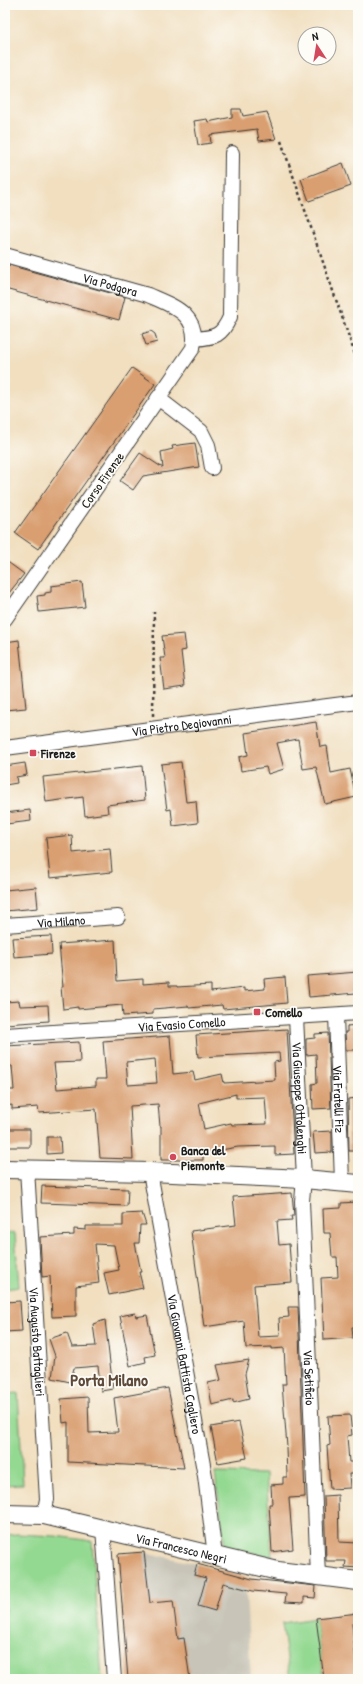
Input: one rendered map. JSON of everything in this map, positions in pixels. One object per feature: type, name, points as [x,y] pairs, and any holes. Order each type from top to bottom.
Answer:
[{"type":"main road","points":[[5,1169],[150,1172],[304,1179],[350,1183]]},
{"type":"main road","name":"Via Francesco Negri","points":[[5,1514],[44,1515],[278,1571],[358,1581]]},
{"type":"street","points":[[195,339],[211,338],[224,330],[230,317],[232,153]]},
{"type":"street","name":"Via Podgora","points":[[5,254],[148,295],[167,303],[184,313],[191,323],[195,339]]},
{"type":"street","name":"Corso Firenze","points":[[5,619],[193,348],[195,339]]},
{"type":"street","points":[[158,398],[201,431],[208,445],[212,468]]},
{"type":"street","name":"Via Pietro Degiovanni","points":[[5,748],[358,702]]},
{"type":"street","name":"Via Milano","points":[[5,925],[118,917]]},
{"type":"street","name":"Via Evasio Comello","points":[[5,1035],[358,1013]]},
{"type":"street","name":"Via Fratelli Fiz","points":[[336,1015],[350,1183]]},
{"type":"street","name":"Via Giuseppe Ottolenghi","points":[[296,1017],[304,1179]]},
{"type":"street","name":"Via Augusto Battaglieri","points":[[27,1169],[48,1499],[44,1515]]},
{"type":"street","name":"Via Giovanni Battista Cagliero","points":[[150,1172],[205,1476],[215,1556]]},
{"type":"street","name":"Via Setificio","points":[[304,1179],[302,1201],[318,1576]]},
{"type":"street","points":[[103,1528],[114,1679]]},
{"type":"path","points":[[281,140],[358,363]]},
{"type":"path","points":[[153,728],[154,612]]},
{"type":"shaded area","points":[[144,1552],[245,1577],[251,1679],[128,1679],[118,1554]]},
{"type":"green space","points":[[5,1233],[15,1233],[19,1287],[5,1289]]},
{"type":"green space","points":[[18,1393],[23,1484],[5,1485],[5,1394]]},
{"type":"green space","points":[[215,1473],[266,1474],[272,1557],[225,1546]]},
{"type":"green space","points":[[17,1534],[55,1536],[92,1541],[102,1679],[5,1679],[5,1535]]},
{"type":"green space","points":[[316,1618],[324,1679],[290,1679],[282,1623]]},
{"type":"building","points":[[232,109],[241,109],[243,116],[267,112],[276,139],[259,141],[257,129],[210,135],[211,143],[198,145],[194,121],[207,119],[208,122],[232,117]]},
{"type":"building","points":[[343,163],[351,186],[309,201],[301,179]]},
{"type":"building","points":[[5,264],[125,297],[119,320],[5,289]]},
{"type":"building","points":[[151,331],[155,334],[157,342],[146,345],[142,334]]},
{"type":"building","points":[[132,368],[155,384],[38,549],[15,533]]},
{"type":"building","points":[[195,443],[199,467],[143,476],[133,490],[120,481],[140,453],[163,468],[161,452],[173,449],[172,446]]},
{"type":"building","points":[[5,560],[24,574],[5,598]]},
{"type":"building","points":[[82,582],[85,607],[39,612],[37,596],[45,595],[45,593],[51,592],[51,586]]},
{"type":"building","points":[[184,634],[186,650],[181,651],[185,686],[164,689],[160,658],[165,658],[162,636]]},
{"type":"building","points":[[19,640],[26,708],[5,710],[5,642]]},
{"type":"building","points":[[316,722],[320,747],[327,746],[331,773],[350,769],[356,797],[325,804],[316,767],[303,769],[298,739],[277,743],[284,769],[268,774],[266,767],[241,771],[239,757],[248,755],[245,733]]},
{"type":"building","points":[[181,762],[186,802],[196,801],[198,823],[173,826],[171,809],[167,810],[161,764]]},
{"type":"building","points":[[25,763],[27,775],[16,777],[17,783],[5,785],[5,766]]},
{"type":"building","points":[[142,766],[145,800],[107,805],[108,813],[85,816],[83,797],[46,802],[43,777]]},
{"type":"building","points":[[30,810],[31,821],[6,824],[5,813]]},
{"type":"building","points":[[72,835],[73,853],[110,849],[112,872],[50,878],[46,838]]},
{"type":"building","points":[[36,887],[38,908],[5,911],[5,890]]},
{"type":"building","points":[[51,936],[52,954],[14,957],[12,938]]},
{"type":"building","points":[[115,940],[117,981],[143,979],[143,984],[169,982],[169,986],[177,987],[211,985],[211,992],[244,988],[244,991],[265,989],[264,979],[285,977],[287,1003],[223,1009],[222,1005],[189,1008],[188,1006],[153,1009],[153,1014],[123,1016],[122,1005],[63,1009],[61,987],[63,987],[59,944]]},
{"type":"building","points":[[358,972],[358,987],[355,988],[356,993],[309,997],[307,976]]},
{"type":"building","points":[[19,1001],[20,1006],[48,1005],[49,1021],[5,1024],[5,1002]]},
{"type":"building","points":[[358,1025],[358,1050],[346,1050],[345,1032],[347,1032],[347,1026]]},
{"type":"building","points":[[287,1029],[294,1154],[275,1155],[275,1146],[238,1147],[203,1153],[203,1160],[161,1160],[161,1126],[158,1104],[130,1106],[133,1159],[100,1158],[96,1109],[39,1113],[38,1107],[12,1109],[12,1105],[5,1106],[5,1090],[14,1090],[12,1066],[5,1066],[5,1046],[79,1042],[80,1062],[54,1063],[57,1089],[96,1086],[96,1079],[106,1079],[103,1041],[170,1036],[173,1074],[193,1072],[195,1080],[222,1074],[224,1083],[275,1080],[274,1062],[280,1061],[279,1053],[198,1057],[196,1035]],"holes":[[[155,1059],[157,1083],[128,1085],[126,1062]],[[236,1094],[236,1098],[265,1097],[267,1124],[232,1125],[231,1123],[204,1129],[199,1103]]]},
{"type":"building","points":[[328,1033],[331,1108],[313,1109],[312,1084],[317,1083],[316,1054],[306,1055],[306,1039],[315,1038],[315,1034]]},
{"type":"building","points":[[358,1098],[358,1151],[349,1151],[348,1099]]},
{"type":"building","points":[[5,1129],[30,1129],[30,1147],[5,1147]]},
{"type":"building","points":[[332,1131],[332,1152],[315,1153],[313,1132]]},
{"type":"building","points":[[47,1137],[60,1137],[61,1153],[47,1154]]},
{"type":"building","points":[[42,1186],[128,1189],[127,1206],[41,1203]]},
{"type":"building","points":[[292,1193],[294,1216],[291,1216],[292,1220],[277,1221],[279,1245],[289,1244],[292,1282],[254,1285],[258,1337],[280,1336],[279,1318],[289,1317],[288,1307],[298,1307],[305,1497],[289,1498],[293,1549],[272,1552],[269,1504],[272,1504],[271,1485],[283,1484],[283,1477],[287,1477],[287,1447],[282,1384],[286,1384],[284,1348],[246,1348],[244,1321],[204,1327],[191,1231],[236,1225],[233,1197]]},
{"type":"building","points":[[356,1202],[358,1248],[358,1327],[352,1327],[353,1338],[324,1340],[321,1278],[338,1277],[337,1257],[332,1257],[330,1233],[324,1233],[323,1209],[341,1208],[341,1203]]},
{"type":"building","points":[[142,1213],[146,1225],[140,1225],[139,1243],[135,1243],[143,1288],[109,1295],[104,1273],[119,1270],[114,1245],[95,1244],[99,1283],[76,1286],[76,1316],[52,1317],[50,1276],[42,1277],[40,1237],[74,1235],[74,1229],[86,1230],[86,1226],[123,1226],[123,1214]]},
{"type":"building","points":[[20,1301],[22,1331],[5,1332],[5,1302]]},
{"type":"building","points":[[135,1313],[136,1317],[147,1315],[155,1355],[145,1357],[146,1362],[130,1366],[120,1316]]},
{"type":"building","points":[[105,1320],[113,1389],[101,1391],[98,1366],[74,1368],[70,1382],[52,1378],[55,1356],[49,1339],[67,1333],[72,1347],[96,1346],[93,1324]]},
{"type":"building","points":[[249,1360],[245,1374],[249,1399],[233,1403],[233,1400],[212,1405],[208,1383],[221,1380],[217,1365]]},
{"type":"building","points":[[168,1388],[184,1468],[68,1462],[68,1422],[63,1423],[61,1399],[88,1397],[89,1433],[118,1432],[114,1398]]},
{"type":"building","points":[[350,1415],[352,1435],[347,1436],[349,1462],[355,1462],[355,1474],[349,1474],[350,1488],[330,1489],[327,1446],[330,1445],[328,1416]]},
{"type":"building","points":[[239,1422],[247,1458],[218,1463],[211,1427]]},
{"type":"building","points":[[338,1495],[339,1542],[358,1543],[358,1568],[345,1567],[346,1561],[326,1561],[324,1496]]},
{"type":"building","points":[[144,1552],[150,1603],[173,1601],[178,1639],[184,1638],[190,1679],[128,1679],[118,1554]]},
{"type":"building","points":[[197,1564],[252,1579],[316,1586],[315,1598],[304,1597],[304,1603],[285,1602],[286,1594],[253,1591],[223,1583],[215,1611],[198,1606],[206,1578],[194,1575]]},
{"type":"building","points":[[358,1613],[358,1624],[352,1624],[358,1679],[324,1679],[316,1618]]},
{"type":"place","name":"Firenze","points":[[33,753]]},
{"type":"place","name":"Comello","points":[[257,1012]]},
{"type":"place","name":"Banca del Piemonte","points":[[173,1157]]},
{"type":"district","name":"Porta Milano","points":[[109,1380]]}]
